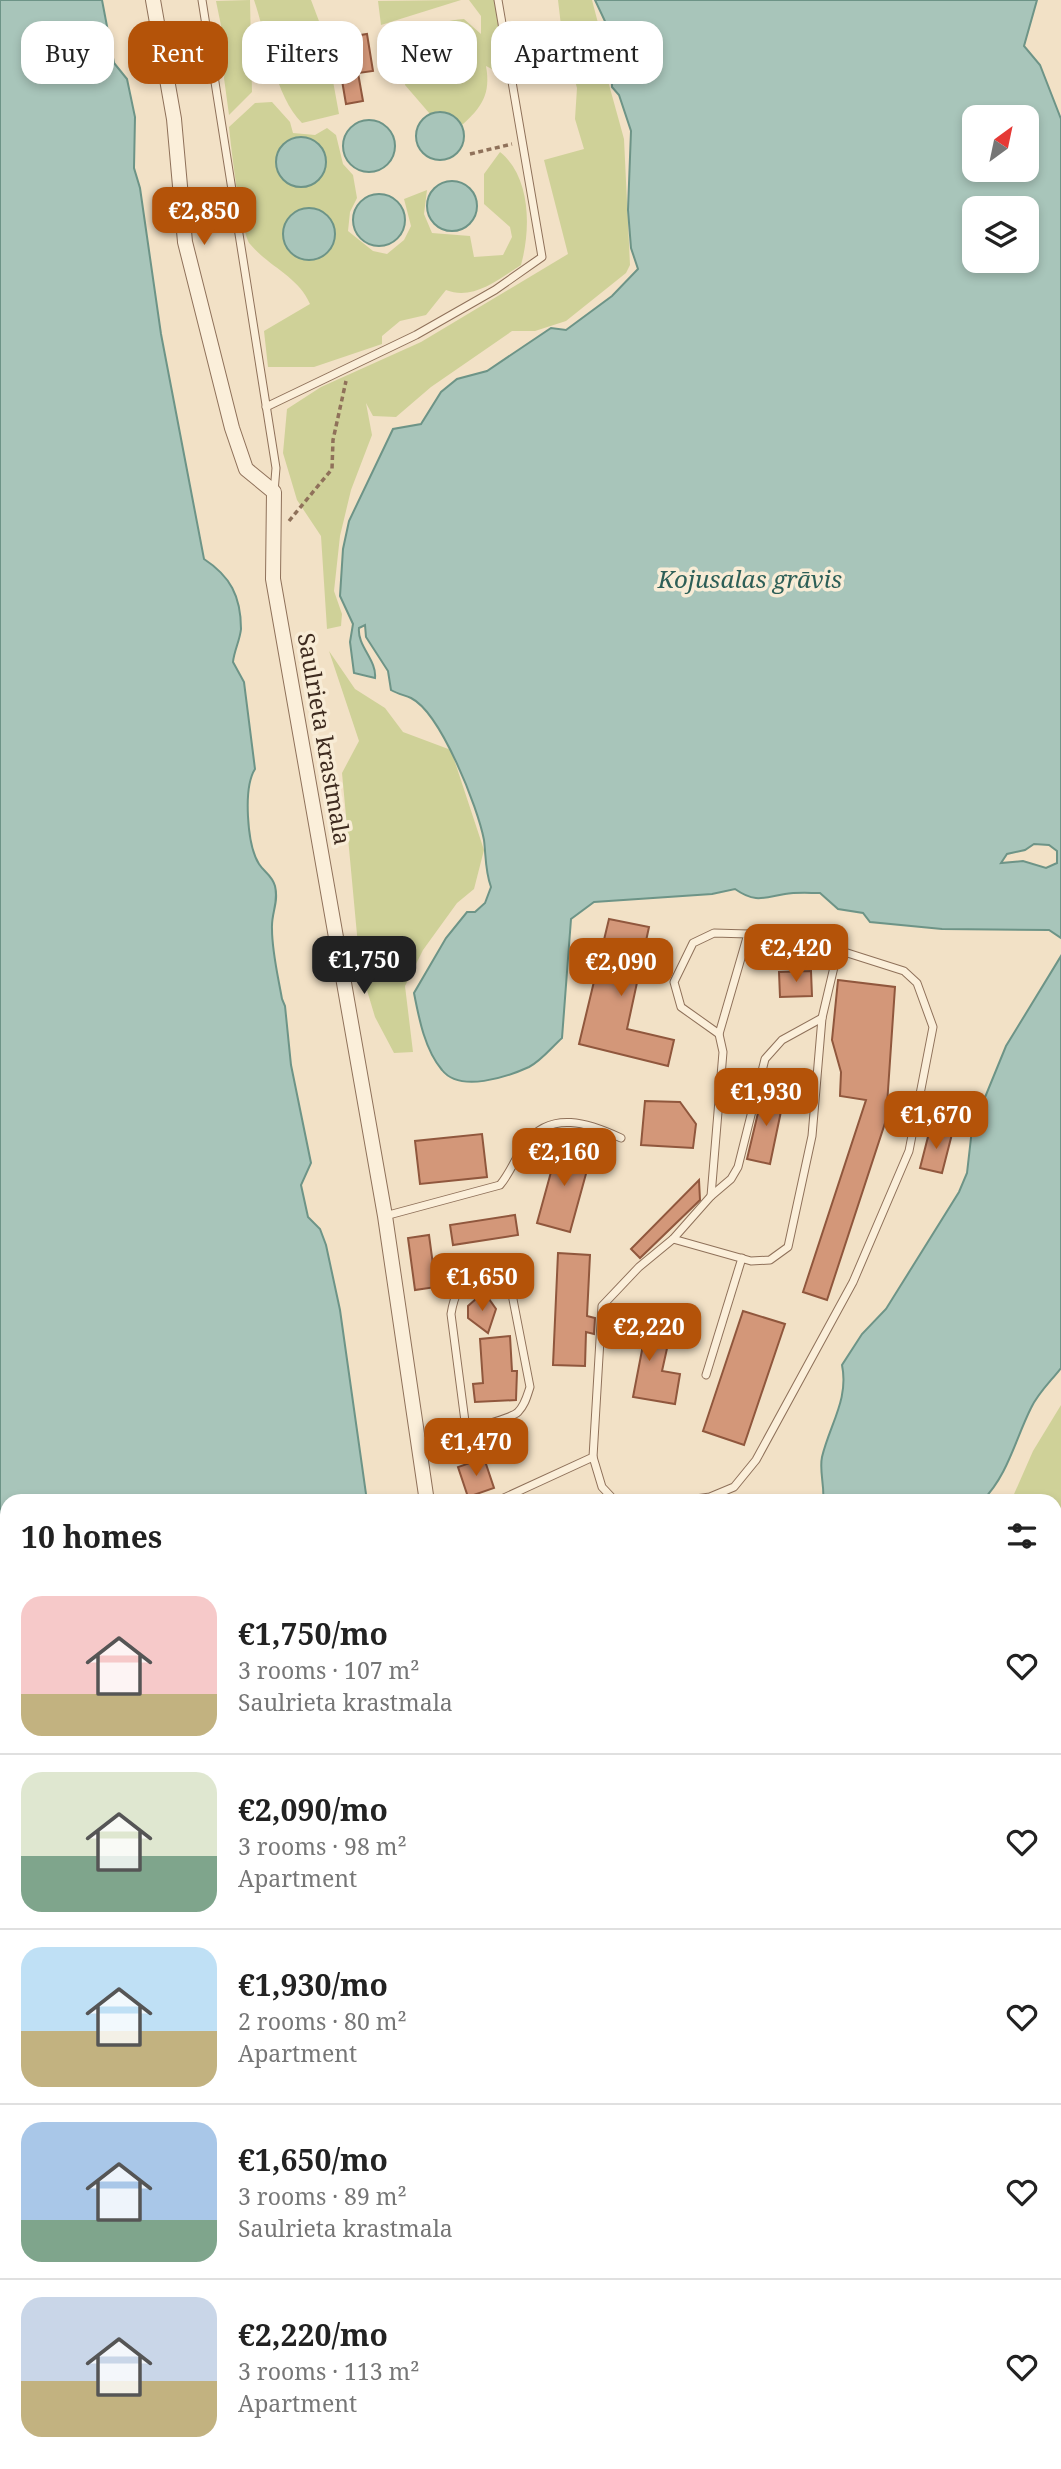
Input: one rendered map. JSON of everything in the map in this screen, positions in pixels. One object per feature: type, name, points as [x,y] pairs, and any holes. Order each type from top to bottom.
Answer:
[{"type":"street","points":[[153,0],[174,119],[184,242],[235,438],[246,469],[274,492]]},
{"type":"street","name":"Saulrieta krastmala","points":[[274,492],[273,579],[385,1216],[426,1494]]},
{"type":"lane","points":[[202,0],[276,468],[274,492]]},
{"type":"lane","points":[[267,407],[439,322],[495,290],[542,257],[534,192],[498,0]]},
{"type":"lane","points":[[719,1034],[681,1007],[674,982],[693,943],[714,933],[748,934],[838,950],[904,971],[917,984],[933,1027],[909,1151],[853,1282],[756,1460],[734,1487],[720,1494]]},
{"type":"lane","points":[[711,1196],[723,1079],[723,1052],[719,1034],[748,934]]},
{"type":"lane","points":[[673,1239],[741,1258],[770,1260],[788,1247],[812,1136],[822,1018],[838,950]]},
{"type":"lane","points":[[609,1494],[602,1487],[593,1457],[602,1306],[639,1267],[673,1239],[711,1196],[732,1179],[738,1167],[765,1059],[782,1040],[822,1018]]},
{"type":"lane","points":[[385,1216],[500,1185],[526,1143],[542,1126],[567,1122],[592,1124],[621,1138]]},
{"type":"lane","points":[[706,1375],[741,1258]]},
{"type":"lane","points":[[418,1441],[466,1429],[516,1414],[526,1401],[530,1387],[511,1289],[501,1278],[488,1273],[474,1274],[461,1283],[454,1295],[451,1314],[466,1429]]},
{"type":"lane","points":[[512,1494],[593,1457]]},
{"type":"path","points":[[470,154],[499,147]]},
{"type":"path","points":[[273,538],[316,492],[332,470],[333,440],[348,367]]},
{"type":"green space","points":[[250,0],[250,21],[242,21],[242,84],[252,84],[252,92],[229,115],[225,84],[228,84],[228,21],[220,21],[216,1]]},
{"type":"green space","points":[[254,0],[311,0],[319,21],[260,21]]},
{"type":"green space","points":[[461,0],[394,21],[380,21],[378,1]]},
{"type":"green space","points":[[469,0],[494,0],[498,21],[491,21],[491,69],[486,66],[486,92],[480,106],[462,125],[439,111],[430,114],[405,84],[477,84],[477,30],[481,34],[481,16]]},
{"type":"green space","points":[[558,0],[592,0],[597,21],[560,21]]},
{"type":"green space","points":[[279,84],[334,84],[339,114],[302,123]]},
{"type":"green space","points":[[576,84],[609,84],[624,139],[630,265],[626,273],[566,321],[535,331],[512,331],[431,387],[396,417],[373,416],[366,403],[372,435],[351,490],[340,536],[334,591],[342,614],[341,626],[327,629],[321,536],[297,500],[283,453],[287,409],[321,387],[421,342],[568,254],[544,160],[584,149],[575,119]]},
{"type":"green space","points":[[272,102],[290,122],[293,133],[315,135],[327,128],[336,135],[343,164],[353,175],[357,198],[350,212],[348,231],[373,251],[387,254],[404,240],[411,226],[404,199],[427,190],[424,214],[432,233],[470,236],[474,257],[503,255],[512,237],[510,227],[484,204],[484,174],[500,152],[518,175],[526,204],[526,236],[521,265],[476,291],[456,293],[446,290],[426,315],[400,321],[382,336],[382,344],[314,367],[268,367],[264,331],[310,304],[291,279],[250,244],[243,223],[229,127],[255,103]],"holes":[[[303,137],[323,151],[325,168],[292,185],[280,175],[276,160],[288,141]]]},
{"type":"green space","points":[[329,651],[355,689],[385,708],[403,732],[451,750],[484,850],[474,889],[457,903],[423,950],[405,986],[413,1052],[394,1053],[375,1017],[360,967],[342,773],[359,741]]},
{"type":"green space","points":[[1061,1405],[1061,1494],[1014,1494],[1033,1451]]},
{"type":"water","points":[[0,0],[102,0],[106,21],[21,21],[21,84],[114,84],[114,63],[127,79],[135,117],[134,168],[140,188],[161,334],[204,559],[227,580],[239,607],[241,629],[233,662],[244,682],[255,769],[249,789],[249,831],[259,864],[275,886],[272,923],[274,955],[285,1006],[291,1065],[311,1163],[301,1185],[308,1217],[320,1229],[326,1245],[340,1310],[366,1494],[0,1494]]},
{"type":"water","name":"Kojusalas grāvis","points":[[595,0],[1037,0],[1024,46],[1040,65],[1061,119],[1061,938],[1049,930],[942,929],[870,922],[863,913],[838,909],[820,893],[794,893],[759,898],[735,889],[712,894],[594,902],[571,919],[562,1038],[538,1061],[520,1071],[484,1081],[460,1081],[442,1070],[431,1053],[414,993],[446,938],[467,912],[475,912],[485,903],[491,887],[484,840],[466,785],[446,741],[423,707],[411,698],[391,690],[388,671],[366,637],[365,625],[359,628],[359,635],[373,665],[375,678],[354,673],[350,642],[353,624],[340,596],[343,549],[349,521],[393,429],[421,424],[441,392],[457,379],[487,371],[551,328],[566,330],[612,296],[638,269],[631,248],[628,210],[631,131],[619,95],[612,84],[663,84],[663,21],[605,21]],"holes":[[[1034,844],[1049,845],[1057,851],[1057,863],[1046,868],[1023,861],[1001,863],[1007,854],[1025,850]]]},
{"type":"water","points":[[440,112],[457,119],[464,136],[457,153],[440,160],[423,153],[416,136],[423,119]]},
{"type":"water","points":[[369,120],[379,122],[387,128],[393,136],[393,156],[387,164],[379,170],[369,172],[359,170],[351,164],[345,156],[343,146],[345,136],[351,128],[359,122]]},
{"type":"water","points":[[301,137],[319,144],[326,162],[319,180],[301,187],[283,180],[276,162],[283,144]]},
{"type":"water","points":[[452,181],[469,189],[477,206],[469,223],[452,231],[435,223],[427,206],[435,189]]},
{"type":"water","points":[[379,194],[389,196],[397,202],[403,210],[403,230],[397,238],[389,244],[379,246],[369,244],[361,238],[355,230],[353,220],[355,210],[361,202],[369,196]]},
{"type":"water","points":[[309,208],[319,210],[327,216],[333,224],[333,244],[327,252],[319,258],[309,260],[299,258],[291,252],[285,244],[283,234],[285,224],[291,216],[299,210]]},
{"type":"water","points":[[1061,956],[1061,1368],[1034,1403],[1005,1469],[988,1494],[823,1494],[822,1457],[841,1400],[842,1365],[862,1334],[886,1309],[959,1192],[967,1173],[972,1129],[1006,1046]]},
{"type":"building","points":[[367,34],[373,71],[363,72],[363,35]]},
{"type":"building","points":[[343,84],[360,84],[363,101],[346,104]]},
{"type":"building","points":[[609,919],[649,927],[627,1029],[674,1040],[668,1066],[579,1044]]},
{"type":"building","points":[[811,971],[812,996],[780,997],[779,972]]},
{"type":"building","points":[[838,980],[895,987],[886,1120],[827,1300],[803,1292],[866,1100],[840,1096],[841,1072],[832,1040]]},
{"type":"building","points":[[763,1092],[784,1097],[770,1164],[747,1159]]},
{"type":"building","points":[[645,1101],[680,1102],[696,1124],[693,1148],[641,1145]]},
{"type":"building","points":[[930,1129],[952,1134],[942,1173],[920,1168]]},
{"type":"building","points":[[482,1134],[487,1177],[420,1184],[415,1141]]},
{"type":"building","points":[[559,1143],[592,1152],[570,1232],[537,1223]]},
{"type":"building","points":[[699,1180],[700,1200],[640,1258],[631,1249]]},
{"type":"building","points":[[515,1215],[518,1235],[453,1245],[450,1225]]},
{"type":"building","points":[[429,1235],[436,1287],[415,1290],[408,1238]]},
{"type":"building","points":[[558,1253],[590,1255],[587,1316],[595,1318],[594,1334],[586,1332],[585,1366],[553,1365]]},
{"type":"building","points":[[477,1298],[489,1299],[496,1309],[488,1333],[468,1318],[468,1306]]},
{"type":"building","points":[[743,1311],[785,1324],[744,1445],[703,1431]]},
{"type":"building","points":[[607,1321],[670,1335],[662,1371],[680,1374],[675,1404],[633,1397],[643,1345],[606,1337]]},
{"type":"building","points":[[510,1336],[512,1371],[517,1371],[516,1400],[475,1402],[473,1384],[483,1383],[480,1339]]},
{"type":"building","points":[[484,1458],[494,1488],[467,1494],[458,1467]]}]
